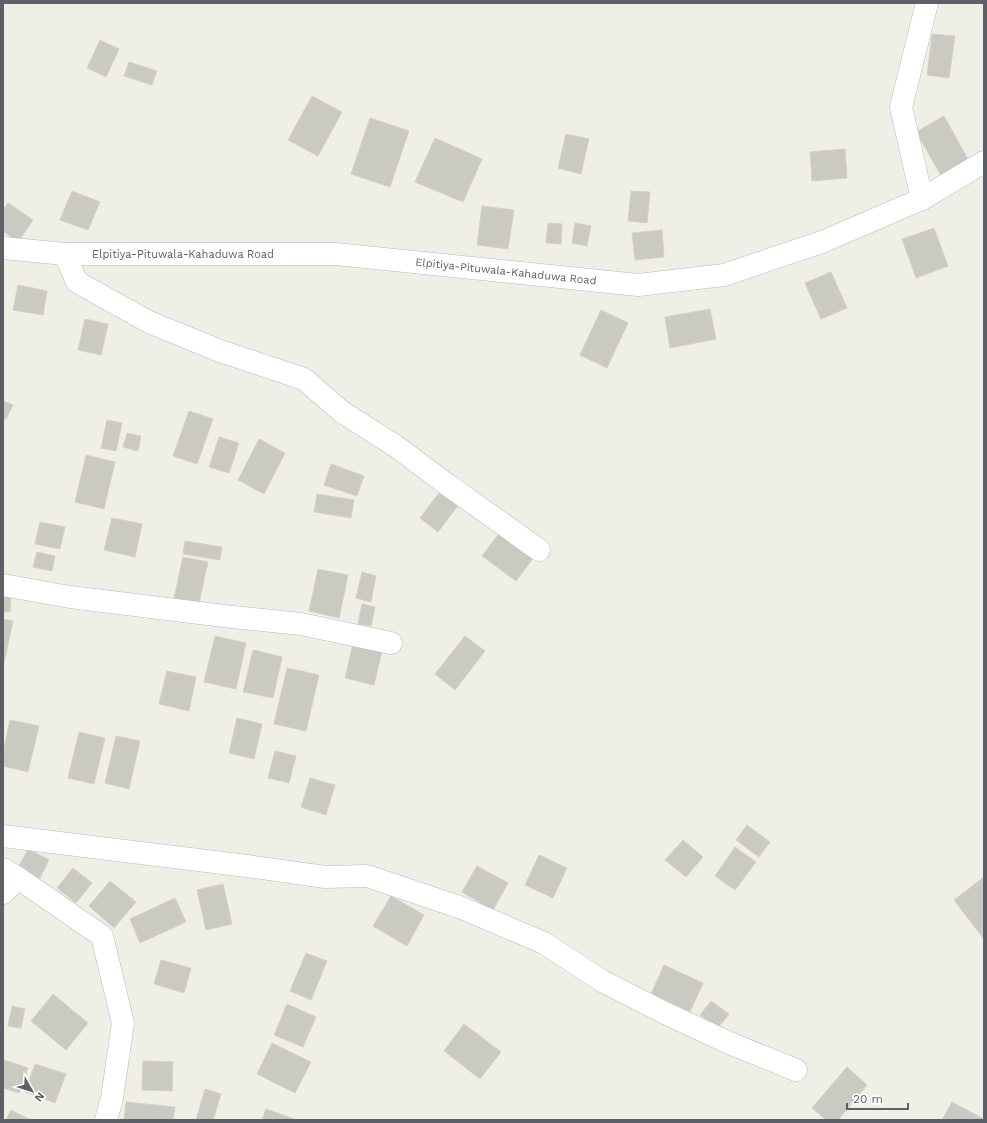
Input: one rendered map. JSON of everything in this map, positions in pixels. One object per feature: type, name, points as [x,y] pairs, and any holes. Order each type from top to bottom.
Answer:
[{"type":"street","points":[[922,199],[901,107],[927,3]]},
{"type":"street","name":"Elpitiya-Pituwala-Kahaduwa Road","points":[[3,248],[65,254],[336,254],[638,285],[724,275],[822,242],[922,199],[984,162]]},
{"type":"street","points":[[65,254],[77,282],[149,322],[220,350],[304,379],[342,412],[397,447],[539,550]]},
{"type":"street","points":[[3,585],[85,599],[301,624],[391,643]]},
{"type":"street","points":[[3,836],[325,877],[368,876],[462,908],[544,942],[602,981],[727,1042],[796,1070]]},
{"type":"street","points":[[3,893],[11,873],[102,936],[123,1023],[112,1098],[106,1120]]},
{"type":"building","points":[[932,34],[955,36],[949,78],[927,75]]},
{"type":"building","points":[[100,40],[119,49],[106,77],[87,68]]},
{"type":"building","points":[[129,62],[157,71],[152,85],[124,76]]},
{"type":"building","points":[[312,96],[342,112],[318,156],[288,140]]},
{"type":"building","points":[[944,116],[969,161],[942,177],[916,132]]},
{"type":"building","points":[[370,118],[409,131],[390,187],[351,174]]},
{"type":"building","points":[[566,134],[589,139],[581,174],[558,168]]},
{"type":"building","points":[[435,138],[482,159],[463,202],[415,182]]},
{"type":"building","points":[[845,149],[847,178],[812,181],[810,152]]},
{"type":"building","points":[[72,191],[100,202],[88,230],[60,220]]},
{"type":"building","points":[[631,191],[650,192],[647,223],[628,221]]},
{"type":"building","points":[[8,203],[33,220],[18,242],[3,231],[3,210]]},
{"type":"building","points":[[482,206],[514,210],[508,249],[477,245]]},
{"type":"building","points":[[548,223],[562,224],[561,244],[546,243]]},
{"type":"building","points":[[575,223],[591,226],[587,246],[572,243]]},
{"type":"building","points":[[934,228],[948,266],[916,278],[902,239]]},
{"type":"building","points":[[662,230],[664,257],[635,260],[632,233]]},
{"type":"building","points":[[831,272],[847,308],[821,319],[805,283]]},
{"type":"building","points":[[18,285],[47,291],[43,315],[13,310]]},
{"type":"building","points":[[710,309],[716,339],[670,348],[665,317]]},
{"type":"building","points":[[601,310],[628,323],[607,368],[580,355]]},
{"type":"building","points":[[85,319],[108,324],[101,355],[78,350]]},
{"type":"building","points":[[3,401],[13,405],[6,419],[3,418]]},
{"type":"building","points":[[189,411],[213,419],[197,464],[173,456]]},
{"type":"building","points":[[107,420],[122,423],[116,451],[101,448]]},
{"type":"building","points":[[127,433],[141,436],[138,451],[123,447]]},
{"type":"building","points":[[219,437],[239,443],[229,473],[209,467]]},
{"type":"building","points":[[259,439],[285,453],[264,494],[238,480]]},
{"type":"building","points":[[86,455],[115,462],[104,509],[75,502]]},
{"type":"building","points":[[331,464],[364,476],[357,496],[324,485]]},
{"type":"building","points":[[442,489],[460,503],[438,532],[420,518]]},
{"type":"building","points":[[317,494],[354,500],[351,518],[314,512]]},
{"type":"building","points":[[112,518],[142,524],[135,557],[104,550]]},
{"type":"building","points":[[40,522],[65,527],[60,549],[35,544]]},
{"type":"building","points":[[501,531],[534,557],[516,581],[482,556]]},
{"type":"building","points":[[185,541],[222,547],[220,560],[183,554]]},
{"type":"building","points":[[37,552],[55,556],[52,571],[33,567]]},
{"type":"building","points":[[183,557],[208,562],[199,603],[174,598]]},
{"type":"building","points":[[318,569],[348,575],[339,618],[309,611]]},
{"type":"building","points":[[362,572],[376,576],[371,602],[356,598]]},
{"type":"building","points":[[3,593],[11,593],[10,612],[3,612]]},
{"type":"building","points":[[362,604],[375,607],[371,626],[358,624]]},
{"type":"building","points":[[3,619],[13,621],[3,667]]},
{"type":"building","points":[[215,636],[246,643],[236,689],[204,682]]},
{"type":"building","points":[[465,636],[485,651],[455,690],[435,674]]},
{"type":"building","points":[[353,644],[382,651],[374,685],[345,678]]},
{"type":"building","points":[[253,650],[282,657],[273,698],[243,692]]},
{"type":"building","points":[[287,668],[319,675],[306,731],[274,724]]},
{"type":"building","points":[[167,671],[196,677],[189,711],[159,704]]},
{"type":"building","points":[[237,718],[262,724],[254,759],[229,753]]},
{"type":"building","points":[[10,720],[39,726],[28,772],[3,766],[3,753]]},
{"type":"building","points":[[79,732],[105,738],[94,784],[68,778]]},
{"type":"building","points":[[116,736],[140,741],[129,789],[105,783]]},
{"type":"building","points":[[275,751],[296,756],[289,783],[268,778]]},
{"type":"building","points":[[310,778],[335,785],[326,815],[301,807]]},
{"type":"building","points":[[747,825],[770,842],[759,857],[736,840]]},
{"type":"building","points":[[683,840],[703,857],[686,877],[665,860]]},
{"type":"building","points":[[735,847],[756,862],[735,890],[715,876]]},
{"type":"building","points":[[28,849],[49,860],[40,878],[18,868]]},
{"type":"building","points":[[539,855],[567,868],[553,898],[525,885]]},
{"type":"building","points":[[477,866],[508,883],[493,910],[462,892]]},
{"type":"building","points":[[73,868],[92,883],[76,903],[57,888]]},
{"type":"building","points":[[984,877],[984,937],[983,938],[954,900]]},
{"type":"building","points":[[110,881],[136,902],[114,928],[89,906]]},
{"type":"building","points":[[223,884],[232,924],[206,930],[197,890]]},
{"type":"building","points":[[391,896],[424,915],[407,946],[373,926]]},
{"type":"building","points":[[175,898],[186,922],[140,943],[130,919]]},
{"type":"building","points":[[306,953],[327,961],[311,1000],[290,991]]},
{"type":"building","points":[[161,960],[191,968],[184,993],[154,984]]},
{"type":"building","points":[[664,965],[703,983],[690,1012],[651,994]]},
{"type":"building","points":[[53,994],[88,1023],[66,1050],[31,1021]]},
{"type":"building","points":[[711,1001],[729,1014],[718,1028],[700,1015]]},
{"type":"building","points":[[287,1004],[316,1017],[303,1047],[274,1035]]},
{"type":"building","points":[[12,1006],[25,1009],[21,1028],[8,1026]]},
{"type":"building","points":[[464,1024],[501,1052],[480,1079],[444,1051]]},
{"type":"building","points":[[272,1043],[311,1062],[295,1093],[257,1074]]},
{"type":"building","points":[[4,1060],[28,1068],[19,1093],[3,1088]]},
{"type":"building","points":[[143,1061],[173,1062],[172,1091],[142,1090]]},
{"type":"building","points":[[35,1064],[66,1074],[55,1103],[25,1092]]},
{"type":"building","points":[[847,1067],[867,1085],[838,1120],[826,1120],[812,1108]]},
{"type":"building","points":[[205,1089],[221,1094],[213,1120],[196,1120]]},
{"type":"building","points":[[126,1102],[175,1107],[173,1120],[124,1120]]},
{"type":"building","points":[[952,1102],[984,1119],[984,1120],[942,1120]]},
{"type":"building","points":[[266,1109],[294,1119],[294,1120],[262,1120]]},
{"type":"building","points":[[11,1110],[31,1120],[6,1120]]}]
